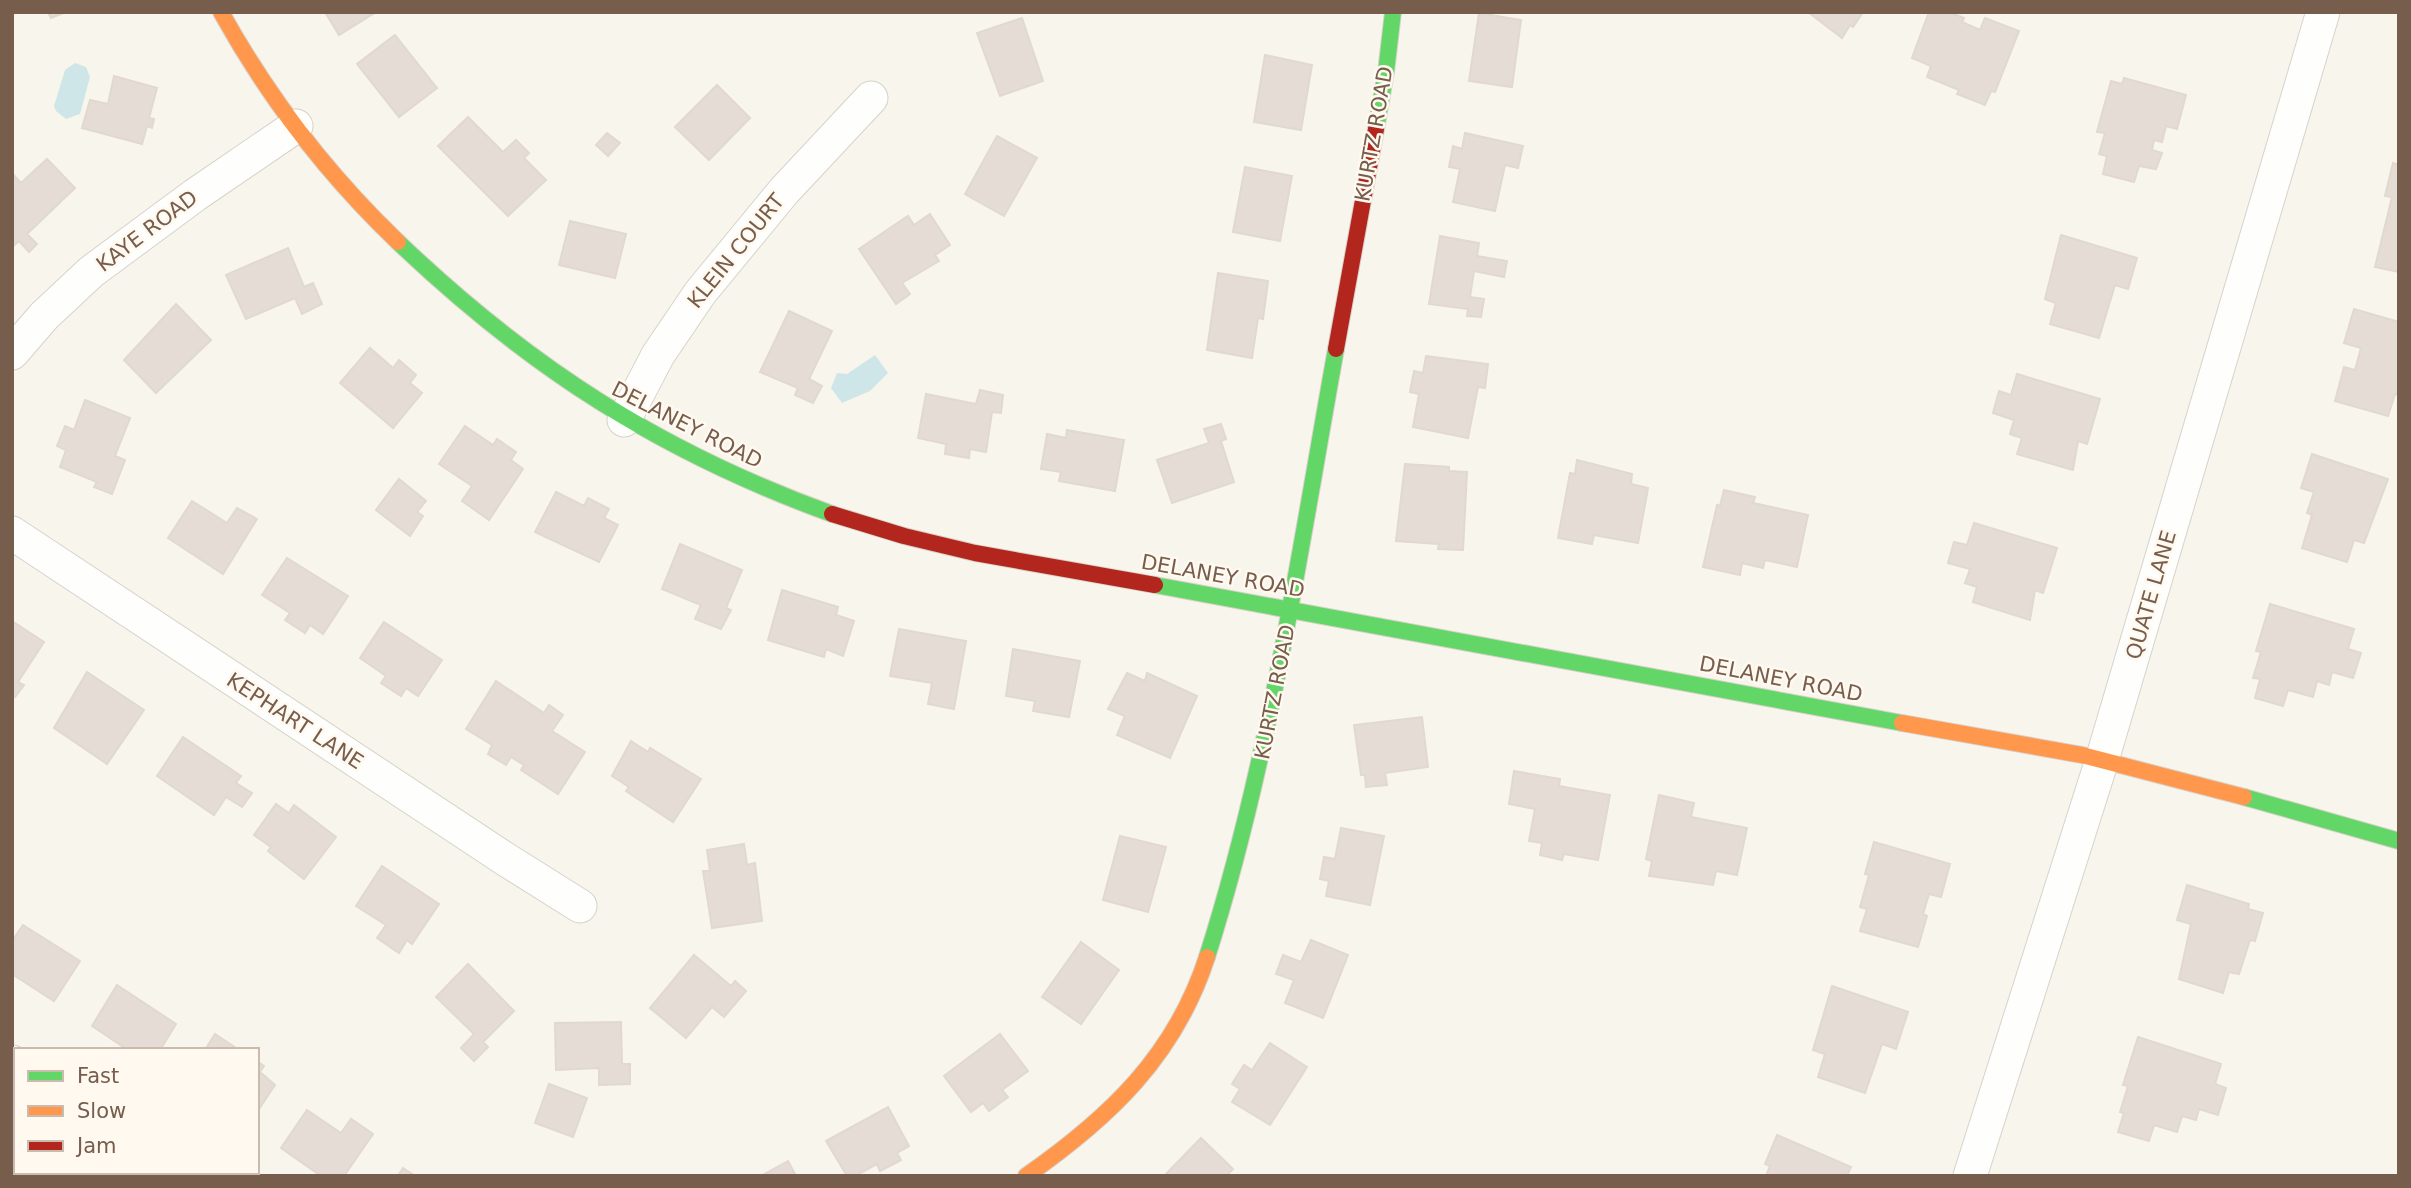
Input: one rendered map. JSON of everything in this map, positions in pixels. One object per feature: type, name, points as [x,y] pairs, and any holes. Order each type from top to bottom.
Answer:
[{"type":"street","name":"DELANEY ROAD","points":[[221,12],[239,45],[296,126],[355,198],[423,268],[480,318],[550,372],[624,420],[687,454],[754,485],[828,513],[981,555],[1291,609],[2102,760],[2399,841]]},
{"type":"street","name":"KURTZ ROAD","points":[[1026,1176],[1113,1109],[1149,1069],[1178,1025],[1201,976],[1244,831],[1273,709],[1386,72],[1393,12]]},
{"type":"street","name":"QUATE LANE","points":[[1970,1176],[2102,760],[2323,12]]},
{"type":"street","name":"KLEIN COURT","points":[[624,420],[659,355],[700,293],[783,191],[871,98]]},
{"type":"street","name":"KAYE ROAD","points":[[12,353],[44,316],[91,272],[195,195],[296,126]]},
{"type":"street","name":"KEPHART LANE","points":[[12,533],[580,906]]},
{"type":"water","points":[[75,63],[86,67],[90,77],[80,114],[66,119],[54,106],[65,70]]},
{"type":"water","points":[[875,355],[888,373],[870,391],[842,403],[831,388],[837,373],[847,374]]},
{"type":"building","points":[[48,12],[66,12],[51,18]]},
{"type":"building","points":[[325,12],[376,12],[339,35]]},
{"type":"building","points":[[1808,12],[1863,12],[1842,38]]},
{"type":"building","points":[[1929,12],[1949,12],[1964,18],[1962,22],[1980,30],[1985,18],[2019,31],[1995,92],[1991,91],[1985,105],[1957,94],[1959,90],[1927,77],[1931,66],[1912,58]]},
{"type":"building","points":[[1479,13],[1521,20],[1512,87],[1469,81]]},
{"type":"building","points":[[1022,18],[1043,81],[1000,96],[977,33]]},
{"type":"building","points":[[395,35],[437,88],[399,117],[357,64]]},
{"type":"building","points":[[1265,55],[1312,65],[1301,130],[1254,122]]},
{"type":"building","points":[[114,76],[157,88],[149,118],[154,119],[152,128],[147,126],[142,144],[82,128],[90,100],[108,104]]},
{"type":"building","points":[[2124,78],[2186,95],[2177,129],[2166,126],[2162,142],[2154,140],[2152,150],[2162,153],[2156,169],[2139,166],[2134,182],[2103,174],[2107,156],[2099,154],[2105,133],[2097,132],[2111,81],[2122,84]]},
{"type":"building","points":[[717,85],[750,118],[709,160],[675,127]]},
{"type":"building","points":[[468,117],[503,152],[516,140],[529,153],[524,158],[546,180],[508,216],[438,146]]},
{"type":"building","points":[[607,133],[620,143],[608,156],[596,145]]},
{"type":"building","points":[[1465,133],[1523,146],[1518,168],[1505,165],[1495,211],[1453,202],[1460,169],[1449,167],[1453,146],[1462,149]]},
{"type":"building","points":[[997,136],[1037,158],[1004,216],[965,194]]},
{"type":"building","points":[[47,159],[75,188],[27,234],[37,244],[29,252],[19,241],[12,247],[12,173],[21,183]]},
{"type":"building","points":[[2393,163],[2399,165],[2399,272],[2375,267],[2392,197],[2385,196]]},
{"type":"building","points":[[1245,167],[1292,176],[1280,241],[1233,232]]},
{"type":"building","points":[[930,214],[950,245],[935,255],[939,261],[902,283],[910,294],[896,304],[859,249],[908,216],[914,225]]},
{"type":"building","points":[[570,221],[626,234],[615,278],[559,265]]},
{"type":"building","points":[[2061,235],[2137,258],[2128,289],[2115,285],[2099,338],[2050,324],[2056,303],[2045,299]]},
{"type":"building","points":[[1440,236],[1479,243],[1477,256],[1507,261],[1504,277],[1474,271],[1470,297],[1484,299],[1481,317],[1467,316],[1468,309],[1429,304]]},
{"type":"building","points":[[288,248],[304,287],[313,283],[322,304],[302,314],[295,298],[246,319],[226,275]]},
{"type":"building","points":[[1218,273],[1268,281],[1263,319],[1258,318],[1252,358],[1207,350]]},
{"type":"building","points":[[176,304],[211,340],[156,393],[124,360]]},
{"type":"building","points":[[2354,309],[2399,322],[2399,395],[2395,394],[2388,416],[2335,401],[2344,367],[2355,370],[2361,348],[2344,343]]},
{"type":"building","points":[[789,311],[832,331],[809,379],[822,386],[813,403],[795,395],[798,388],[760,372]]},
{"type":"building","points":[[370,348],[393,368],[399,360],[416,375],[410,383],[422,393],[393,428],[340,383]]},
{"type":"building","points":[[1426,356],[1488,364],[1485,388],[1478,387],[1468,438],[1413,427],[1419,394],[1410,392],[1414,371],[1423,373]]},
{"type":"building","points":[[2017,374],[2100,399],[2087,444],[2078,441],[2073,470],[2017,454],[2022,438],[2010,434],[2014,420],[1993,413],[1999,391],[2011,395]]},
{"type":"building","points":[[980,390],[1003,395],[1001,413],[992,412],[986,452],[970,449],[969,458],[945,454],[946,444],[918,438],[926,394],[976,404]]},
{"type":"building","points":[[85,400],[130,418],[115,456],[125,460],[112,494],[94,487],[97,482],[60,467],[66,450],[57,446],[65,426],[74,430]]},
{"type":"building","points":[[1221,424],[1226,439],[1221,441],[1234,482],[1172,503],[1157,460],[1209,443],[1204,429]]},
{"type":"building","points":[[465,426],[493,445],[497,439],[516,452],[511,460],[523,469],[489,520],[462,501],[472,486],[439,464]]},
{"type":"building","points":[[1067,430],[1124,440],[1115,491],[1059,481],[1061,472],[1041,469],[1047,434],[1066,438]]},
{"type":"building","points":[[2312,454],[2388,479],[2364,543],[2354,540],[2347,562],[2302,548],[2312,515],[2307,513],[2314,492],[2301,488]]},
{"type":"building","points":[[1577,460],[1632,474],[1631,484],[1648,488],[1638,543],[1594,535],[1592,544],[1558,538],[1570,473],[1575,474]]},
{"type":"building","points":[[1405,464],[1449,467],[1449,471],[1467,472],[1463,550],[1438,549],[1439,544],[1396,541]]},
{"type":"building","points":[[399,479],[426,501],[417,512],[423,516],[410,536],[376,510]]},
{"type":"building","points":[[1724,490],[1755,497],[1753,503],[1808,515],[1797,567],[1765,560],[1763,568],[1742,563],[1740,575],[1703,567],[1717,505],[1720,506]]},
{"type":"building","points":[[556,492],[584,506],[588,498],[609,509],[604,518],[618,525],[599,562],[535,532]]},
{"type":"building","points":[[192,501],[227,523],[237,508],[257,519],[223,574],[168,538]]},
{"type":"building","points":[[1974,523],[2057,548],[2043,593],[2035,590],[2030,620],[1973,602],[1977,587],[1965,583],[1970,569],[1948,563],[1954,542],[1967,545]]},
{"type":"building","points":[[680,544],[742,570],[726,608],[731,610],[721,629],[695,619],[701,605],[662,589]]},
{"type":"building","points":[[287,558],[348,596],[323,634],[310,625],[305,633],[285,620],[290,613],[262,595]]},
{"type":"building","points":[[782,590],[838,607],[836,615],[854,621],[843,656],[826,649],[824,657],[768,640]]},
{"type":"building","points":[[2270,604],[2354,629],[2348,649],[2361,653],[2353,678],[2332,672],[2329,685],[2317,681],[2313,697],[2288,690],[2283,706],[2255,698],[2260,679],[2253,678],[2261,652],[2256,651]]},
{"type":"building","points":[[12,621],[44,642],[18,682],[24,685],[15,697],[12,696]]},
{"type":"building","points":[[384,622],[442,660],[418,696],[406,688],[401,696],[381,683],[386,676],[360,658]]},
{"type":"building","points":[[899,629],[966,641],[954,709],[928,704],[932,683],[890,676]]},
{"type":"building","points":[[1013,649],[1080,661],[1069,717],[1033,711],[1035,701],[1006,696]]},
{"type":"building","points":[[87,672],[144,710],[107,764],[54,728]]},
{"type":"building","points":[[1127,673],[1145,681],[1147,673],[1197,696],[1170,758],[1117,735],[1125,716],[1108,709]]},
{"type":"building","points":[[496,681],[544,713],[549,705],[563,715],[552,731],[585,752],[558,794],[521,770],[524,765],[511,757],[506,765],[488,754],[492,745],[466,729]]},
{"type":"building","points":[[1422,717],[1428,767],[1385,773],[1387,785],[1366,787],[1365,775],[1361,775],[1354,725]]},
{"type":"building","points":[[183,737],[241,776],[236,783],[252,793],[242,807],[226,797],[214,815],[157,776]]},
{"type":"building","points":[[631,741],[648,752],[650,748],[701,779],[673,822],[626,791],[629,787],[612,776]]},
{"type":"building","points":[[1514,771],[1560,779],[1559,786],[1610,795],[1598,860],[1564,854],[1562,860],[1540,855],[1542,843],[1529,841],[1535,809],[1509,804]]},
{"type":"building","points":[[1659,795],[1694,803],[1691,817],[1747,828],[1737,875],[1716,871],[1713,885],[1649,876],[1652,861],[1646,859]]},
{"type":"building","points":[[276,804],[289,813],[294,805],[336,837],[304,879],[268,851],[271,847],[254,835]]},
{"type":"building","points":[[1341,828],[1384,836],[1370,905],[1326,896],[1329,881],[1320,879],[1324,857],[1335,859]]},
{"type":"building","points":[[1120,836],[1166,847],[1148,912],[1103,900]]},
{"type":"building","points":[[1874,842],[1950,864],[1941,897],[1929,894],[1923,914],[1927,916],[1918,947],[1860,931],[1867,909],[1860,907],[1869,875],[1865,874]]},
{"type":"building","points":[[744,844],[747,865],[755,863],[762,921],[712,928],[703,871],[710,871],[707,850]]},
{"type":"building","points":[[382,866],[439,904],[412,944],[407,940],[399,953],[377,938],[386,925],[356,906]]},
{"type":"building","points":[[2187,885],[2249,904],[2248,909],[2263,913],[2255,941],[2250,940],[2239,974],[2229,972],[2223,993],[2179,979],[2191,924],[2177,920]]},
{"type":"building","points":[[23,925],[80,961],[54,1001],[12,974],[12,941]]},
{"type":"building","points":[[1311,940],[1348,955],[1323,1018],[1285,1003],[1294,980],[1276,974],[1283,955],[1301,962]]},
{"type":"building","points":[[1081,942],[1119,970],[1081,1024],[1042,997]]},
{"type":"building","points":[[694,955],[731,986],[735,981],[746,991],[724,1017],[712,1007],[686,1038],[650,1008]]},
{"type":"building","points":[[468,964],[514,1011],[483,1042],[488,1047],[474,1061],[461,1048],[474,1034],[436,997]]},
{"type":"building","points":[[117,985],[176,1024],[161,1048],[125,1048],[92,1026]]},
{"type":"building","points":[[1832,986],[1908,1012],[1896,1049],[1882,1044],[1865,1093],[1818,1077],[1825,1054],[1813,1050]]},
{"type":"building","points":[[621,1022],[622,1064],[630,1064],[630,1084],[599,1085],[599,1068],[556,1070],[555,1023]]},
{"type":"building","points":[[215,1034],[236,1048],[206,1048]]},
{"type":"building","points":[[1000,1034],[1028,1071],[1002,1090],[1008,1097],[989,1111],[983,1103],[971,1112],[944,1076]]},
{"type":"building","points":[[2138,1037],[2221,1064],[2215,1084],[2226,1088],[2218,1115],[2199,1109],[2196,1120],[2182,1116],[2177,1132],[2154,1125],[2149,1141],[2118,1132],[2124,1113],[2120,1112],[2128,1086],[2123,1085]]},
{"type":"building","points":[[1270,1043],[1307,1067],[1270,1125],[1232,1102],[1240,1089],[1232,1084],[1244,1065],[1252,1070]]},
{"type":"building","points":[[259,1062],[264,1066],[260,1072],[275,1085],[259,1109]]},
{"type":"building","points":[[549,1084],[587,1098],[573,1137],[535,1123]]},
{"type":"building","points":[[888,1107],[909,1146],[897,1153],[901,1160],[880,1171],[877,1164],[855,1176],[847,1176],[826,1141]]},
{"type":"building","points":[[307,1110],[341,1133],[351,1119],[373,1134],[344,1176],[321,1176],[281,1148]]},
{"type":"building","points":[[1777,1135],[1851,1167],[1847,1176],[1766,1176],[1770,1166],[1765,1164]]},
{"type":"building","points":[[1201,1138],[1233,1169],[1226,1176],[1164,1176]]},
{"type":"building","points":[[12,1158],[14,1174],[40,1176],[12,1176]]},
{"type":"building","points":[[788,1161],[796,1176],[761,1176]]},
{"type":"building","points":[[403,1168],[415,1176],[398,1176]]},
{"type":"traffic: fast","points":[[1376,129],[1393,12]]},
{"type":"traffic: fast","points":[[398,242],[497,329],[600,402],[711,463],[832,514]]},
{"type":"traffic: fast","points":[[1207,957],[1249,807],[1266,732],[1336,349]]},
{"type":"traffic: fast","points":[[1155,585],[1902,723]]},
{"type":"traffic: fast","points":[[2244,797],[2399,841]]},
{"type":"traffic: slow","points":[[221,12],[239,44],[301,134],[347,190],[398,242]]},
{"type":"traffic: slow","points":[[1902,723],[2082,755],[2244,797]]},
{"type":"traffic: slow","points":[[1026,1176],[1085,1131],[1136,1082],[1177,1025],[1207,957]]},
{"type":"traffic: jam","points":[[1336,349],[1376,129]]},
{"type":"traffic: jam","points":[[832,514],[904,536],[975,553],[1155,585]]}]
